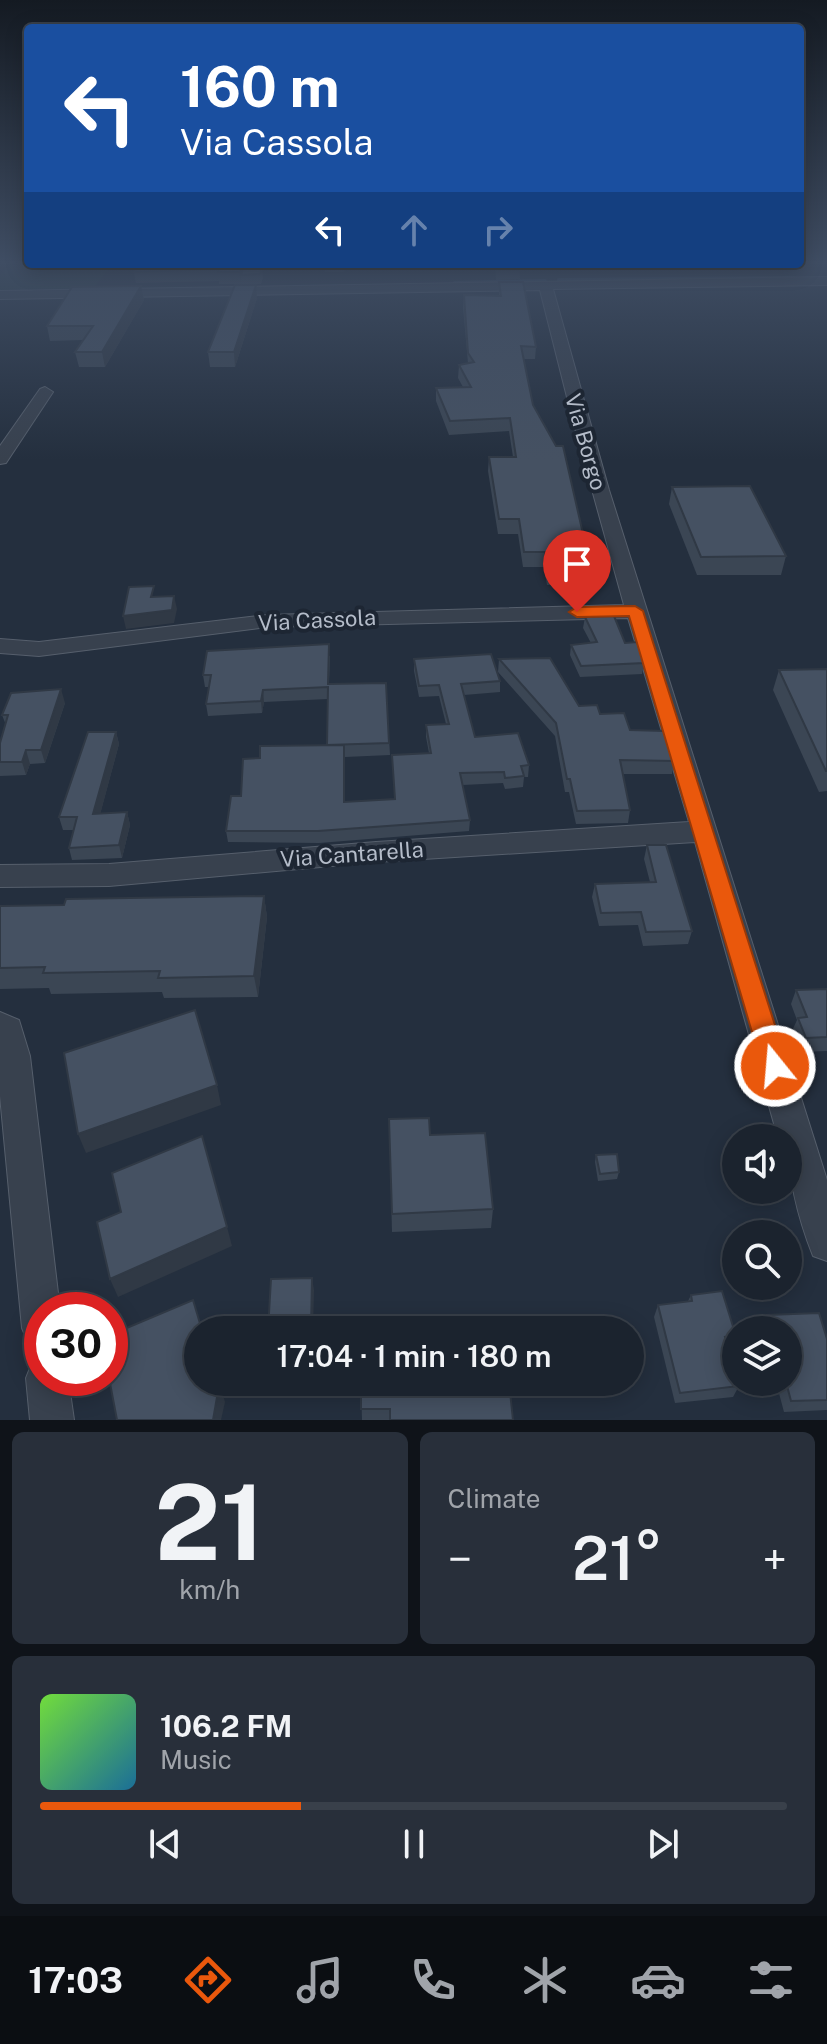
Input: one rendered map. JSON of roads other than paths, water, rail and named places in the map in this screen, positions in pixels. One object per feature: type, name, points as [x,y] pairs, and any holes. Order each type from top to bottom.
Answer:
[{"type":"street","name":"Via Borgo","points":[[555,327],[635,611],[705,831],[827,1242]]},
{"type":"street","points":[[0,459],[45,392]]},
{"type":"street","name":"Via Cassola","points":[[0,646],[39,649],[267,621],[635,611]]},
{"type":"street","name":"Via Cantarella","points":[[0,876],[109,875],[376,852],[705,831]]},
{"type":"street","points":[[0,1026],[7,1030],[13,1056],[38,1292]]},
{"type":"street","points":[[49,1396],[52,1420]]}]
